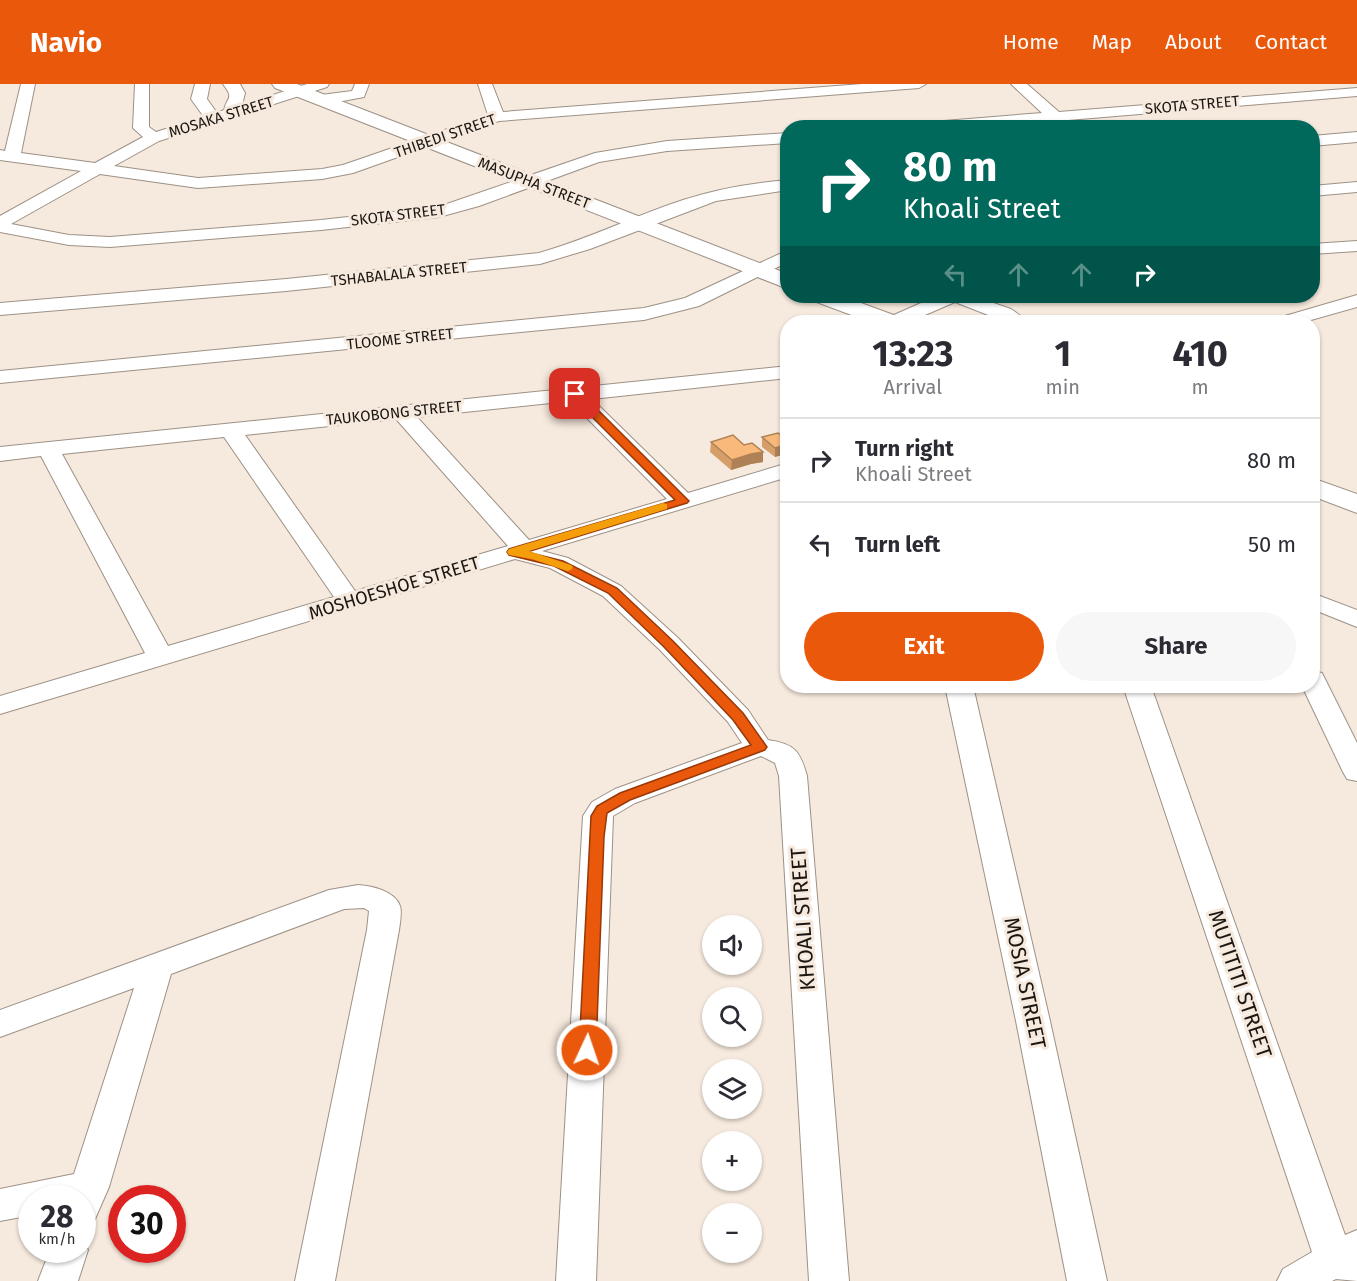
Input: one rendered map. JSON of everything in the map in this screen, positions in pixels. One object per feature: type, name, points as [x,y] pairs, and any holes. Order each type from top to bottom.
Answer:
[{"type":"main road","name":"MASUPHA STREET","points":[[281,84],[301,92],[322,92],[428,142],[780,279]]},
{"type":"main road","points":[[841,303],[873,315]]},
{"type":"main road","points":[[1320,489],[1357,504]]},
{"type":"street","points":[[6,156],[16,112],[28,84]]},
{"type":"street","name":"MOSAKA STREET","points":[[141,84],[141,128],[153,138]]},
{"type":"street","points":[[203,84],[199,99],[214,119]]},
{"type":"street","points":[[233,87],[255,84]]},
{"type":"street","points":[[322,92],[356,95],[359,94],[362,84]]},
{"type":"street","points":[[484,84],[497,117]]},
{"type":"street","name":"THIBEDI STREET","points":[[6,156],[198,183],[289,177],[347,169],[497,117],[919,84]]},
{"type":"street","points":[[1018,84],[1058,120]]},
{"type":"street","points":[[233,87],[240,96],[231,109],[233,113]]},
{"type":"street","name":"MOSAKA STREET","points":[[0,225],[153,138],[301,92]]},
{"type":"street","name":"SKOTA STREET","points":[[1009,120],[1357,92]]},
{"type":"street","points":[[1320,140],[1357,137]]},
{"type":"street","name":"SKOTA STREET","points":[[0,225],[69,240],[110,242],[321,225],[439,212],[596,158],[627,151],[780,139]]},
{"type":"street","name":"TSHABALALA STREET","points":[[0,309],[241,289],[513,262],[557,254],[728,192],[780,186]]},
{"type":"street","points":[[1320,190],[1357,187]]},
{"type":"street","points":[[1320,248],[1357,246]]},
{"type":"street","name":"TLOOME STREET","points":[[0,377],[644,314],[692,302],[780,258]]},
{"type":"street","points":[[1310,315],[1357,301]]},
{"type":"street","points":[[909,315],[937,303]]},
{"type":"street","points":[[975,303],[1008,315]]},
{"type":"street","name":"TAUKOBONG STREET","points":[[0,454],[780,373]]},
{"type":"street","points":[[575,394],[683,501]]},
{"type":"street","points":[[402,413],[519,550],[559,563],[612,591],[669,644],[738,716],[759,747],[625,796],[602,809],[598,816],[576,1281]]},
{"type":"street","points":[[230,430],[349,601]]},
{"type":"street","points":[[48,449],[160,656]]},
{"type":"street","name":"MOSHOESHOE STREET","points":[[0,705],[780,472]]},
{"type":"street","points":[[1320,603],[1357,619]]},
{"type":"street","name":"MOSIA STREET","points":[[961,693],[1033,1021],[1087,1281]]},
{"type":"street","name":"MUTITITI STREET","points":[[1140,693],[1349,1259]]},
{"type":"street","points":[[1319,693],[1357,772]]},
{"type":"street","name":"KHOALI STREET","points":[[759,747],[775,750],[788,758],[793,776],[829,1281]]},
{"type":"street","points":[[0,1024],[340,898],[367,896],[378,900],[385,907],[383,930],[315,1281]]},
{"type":"street","points":[[90,1185],[157,966]]},
{"type":"street","points":[[0,1205],[18,1204]]},
{"type":"street","points":[[1297,1281],[1349,1259]]},
{"type":"street","points":[[58,1281],[64,1263]]},
{"type":"building","points":[[778,433],[780,446],[775,448],[762,437]]},
{"type":"building","points":[[733,435],[744,445],[752,443],[763,452],[732,460],[711,442]]},
{"type":"slow traffic","points":[[567,567],[513,552],[663,507]]},
{"type":"route","points":[[575,394],[683,501],[513,552],[559,563],[612,591],[669,644],[738,716],[759,747],[625,796],[602,809],[598,816],[587,1050]]}]
